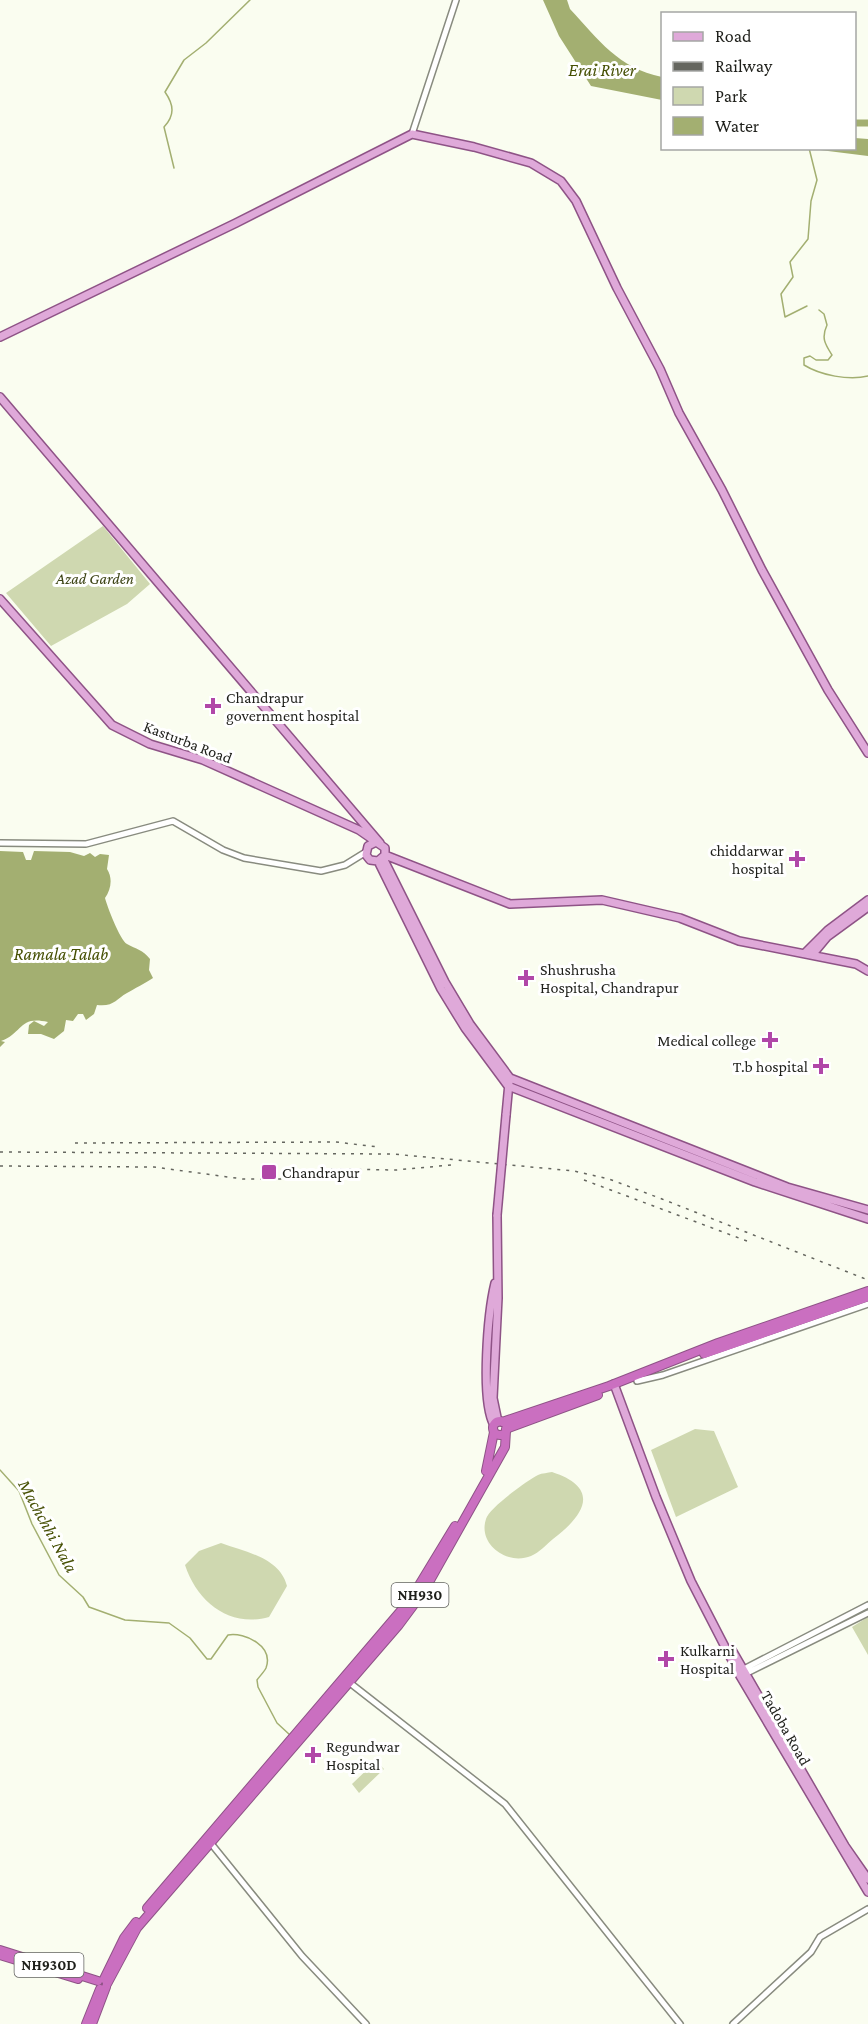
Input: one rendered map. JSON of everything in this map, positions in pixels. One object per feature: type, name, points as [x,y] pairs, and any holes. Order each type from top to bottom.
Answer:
[{"type":"highway","points":[[500,1427],[868,1291]]},
{"type":"highway","points":[[615,1386],[637,1381],[716,1346],[868,1297]]},
{"type":"highway","name":"NH930","points":[[298,1736],[350,1683],[424,1591],[506,1447],[500,1427]]},
{"type":"highway","name":"NH930","points":[[86,2024],[102,1984],[137,1928],[186,1865],[288,1748],[413,1597],[488,1468],[500,1427]]},
{"type":"highway","name":"NH930D","points":[[0,1950],[102,1984]]},
{"type":"highway","name":"NH930D","points":[[0,1955],[102,1984]]},
{"type":"highway","name":"NH930","points":[[92,2024],[102,1984]]},
{"type":"main road","points":[[0,336],[236,223],[412,134],[474,147],[531,163],[552,173],[568,188],[660,369],[679,413],[722,490],[771,588],[828,690],[868,753]]},
{"type":"main road","points":[[0,397],[377,843],[385,848],[382,858],[441,989],[465,1028],[512,1083],[576,1112],[868,1219]]},
{"type":"main road","name":"Kasturba Road","points":[[0,599],[112,725],[150,744],[202,760],[359,830],[377,843]]},
{"type":"main road","points":[[377,843],[368,846],[366,852],[370,860],[382,858],[510,904],[602,900],[680,918],[739,941],[856,964],[868,971]]},
{"type":"main road","points":[[809,954],[828,930],[868,900]]},
{"type":"main road","points":[[809,954],[827,937],[868,907]]},
{"type":"main road","points":[[500,1427],[488,1411],[487,1360],[491,1298],[497,1275],[497,1215],[506,1103],[512,1083]]},
{"type":"main road","points":[[512,1083],[579,1104],[736,1171],[868,1210]]},
{"type":"main road","points":[[576,1112],[579,1104]]},
{"type":"main road","name":"Tadoba Road","points":[[615,1386],[656,1497],[691,1581],[868,1892]]},
{"type":"main road","name":"Tadoba Road","points":[[742,1673],[845,1846],[868,1879]]},
{"type":"street","points":[[412,134],[456,0]]},
{"type":"street","points":[[0,843],[86,844],[173,821],[223,850],[244,858],[321,872],[345,865],[366,852]]},
{"type":"street","points":[[637,1381],[663,1375],[868,1304]]},
{"type":"street","points":[[742,1673],[868,1605]]},
{"type":"street","points":[[742,1673],[868,1613]]},
{"type":"street","points":[[350,1683],[505,1804],[680,2024]]},
{"type":"street","points":[[209,1840],[299,1952],[366,2024]]},
{"type":"street","points":[[733,2024],[806,1958],[820,1937],[868,1909]]},
{"type":"green space","name":"Azad Garden","points":[[103,526],[150,584],[127,604],[51,646],[6,593]]},
{"type":"green space","points":[[695,1429],[714,1431],[738,1487],[676,1517],[651,1450]]},
{"type":"green space","points":[[552,1472],[567,1478],[577,1486],[582,1494],[583,1502],[580,1511],[564,1530],[534,1555],[517,1558],[503,1555],[493,1548],[486,1538],[486,1519],[501,1502],[526,1482],[540,1474]]},
{"type":"green space","points":[[221,1543],[261,1557],[270,1562],[283,1576],[287,1586],[269,1617],[241,1619],[228,1615],[207,1601],[190,1578],[185,1565],[199,1551]]},
{"type":"green space","points":[[868,1617],[868,1655],[852,1627]]},
{"type":"green space","points":[[376,1761],[384,1769],[359,1793],[352,1784]]},
{"type":"water","name":"Erai River","points":[[543,0],[567,0],[570,9],[600,42],[621,60],[647,73],[661,77],[661,100],[591,86],[559,36]]},
{"type":"water","points":[[856,138],[868,139],[868,156],[820,150],[856,150]]},
{"type":"water","name":"Ramala Talab","points":[[0,851],[23,852],[26,860],[31,860],[34,851],[70,852],[84,856],[90,853],[95,857],[100,854],[109,855],[107,869],[110,884],[105,898],[108,908],[124,941],[150,959],[149,970],[153,978],[111,1004],[97,1005],[94,1014],[86,1020],[83,1014],[78,1014],[73,1021],[66,1020],[64,1031],[54,1039],[41,1034],[28,1034],[29,1025],[34,1021],[44,1026],[48,1022],[39,1020],[32,1021],[1,1041],[5,1042],[0,1047]]},
{"type":"waterway","points":[[174,168],[164,127],[172,114],[170,101],[165,92],[184,60],[206,43],[250,0]]},
{"type":"waterway","points":[[856,123],[868,123]]},
{"type":"waterway","points":[[807,306],[785,317],[781,294],[793,277],[790,262],[808,239],[811,201],[817,180],[810,150]]},
{"type":"waterway","points":[[819,310],[824,314],[827,325],[824,334],[825,341],[832,355],[828,360],[816,360],[810,356],[804,358],[804,365],[818,372],[835,376],[852,378],[868,376]]},
{"type":"waterway","name":"Machchhi Nala","points":[[0,1470],[19,1491],[32,1524],[59,1575],[83,1597],[89,1607],[125,1620],[169,1623],[190,1638],[207,1659],[211,1659],[228,1635],[250,1638],[262,1647],[267,1660],[266,1668],[257,1680],[258,1687],[277,1723],[290,1735]]},
{"type":"railway","points":[[75,1143],[336,1142],[378,1147]]},
{"type":"railway","points":[[0,1152],[393,1154],[574,1171],[609,1179],[868,1280]]},
{"type":"railway","points":[[0,1166],[154,1167],[243,1179],[281,1179],[330,1169],[396,1170],[451,1165]]},
{"type":"railway","points":[[584,1180],[747,1241]]},
{"type":"place","name":"Chandrapur government hospital","points":[[213,706]]},
{"type":"place","name":"chiddarwar hospital","points":[[797,859]]},
{"type":"place","name":"Shushrusha Hospital, Chandrapur","points":[[526,978]]},
{"type":"place","name":"Medical college","points":[[770,1040]]},
{"type":"place","name":"T.b hospital","points":[[821,1066]]},
{"type":"place","name":"Chandrapur","points":[[269,1172]]},
{"type":"place","name":"Kulkarni Hospital","points":[[666,1659]]},
{"type":"place","name":"Regundwar Hospital","points":[[313,1755]]}]
